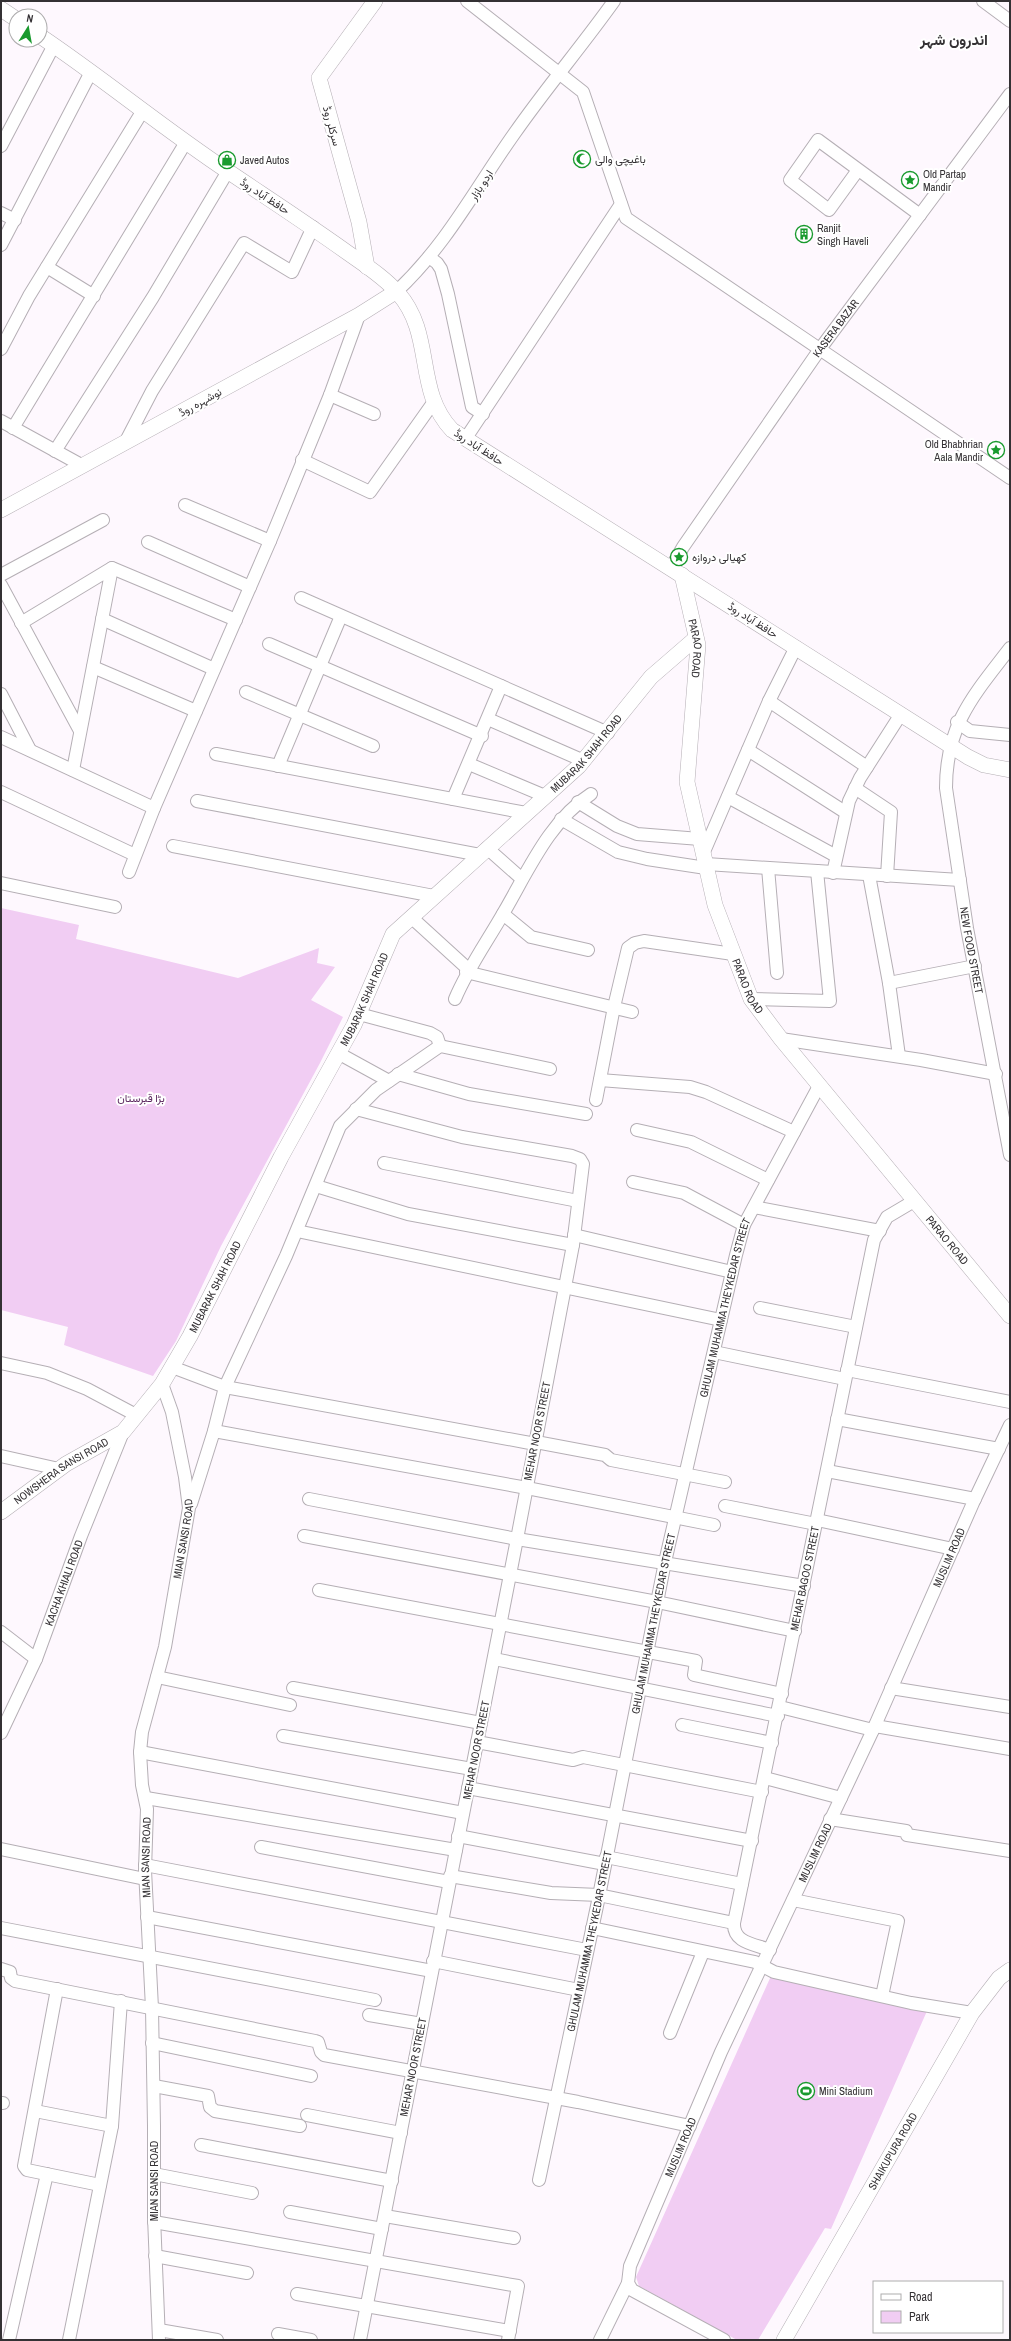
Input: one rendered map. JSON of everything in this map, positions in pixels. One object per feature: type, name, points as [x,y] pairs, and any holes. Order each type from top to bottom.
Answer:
[{"type":"main road","name":"سرکلر روڈ","points":[[367,267],[359,222],[319,78],[375,1]]},
{"type":"main road","name":"حافظ آباد روڈ","points":[[48,41],[91,72],[142,112],[313,227],[397,291],[409,306],[418,325],[433,403],[440,418],[452,430],[984,766],[1010,770]]},
{"type":"main road","name":"نوشہرہ روڈ","points":[[1,510],[359,315],[397,291]]},
{"type":"main road","name":"PARAO ROAD","points":[[676,571],[698,645],[688,782],[715,905],[751,998],[781,1039],[819,1086],[1010,1316]]},
{"type":"main road","name":"MUBARAK SHAH ROAD","points":[[123,1432],[162,1384],[190,1336],[281,1157],[359,1014],[393,934],[584,760],[652,677],[696,638]]},
{"type":"main road","name":"NOWSHERA SANSI ROAD","points":[[1,1512],[59,1469],[123,1432]]},
{"type":"main road","name":"SHAIKUPURA ROAD","points":[[784,2340],[972,2013],[999,1978],[1010,1970]]},
{"type":"main road","name":"SHAIKUPURA ROAD","points":[[793,2340],[979,2017],[994,1996],[1010,1980]]},
{"type":"street","points":[[467,1],[583,92],[626,218],[1010,478]]},
{"type":"street","name":"اردو بازار","points":[[397,291],[430,257],[453,227],[513,134],[614,1]]},
{"type":"street","points":[[983,1],[1010,21]]},
{"type":"street","points":[[1,146],[54,45]]},
{"type":"street","points":[[1,246],[91,72]]},
{"type":"street","name":"KASERA BAZAR","points":[[676,571],[683,546],[820,349],[1010,94]]},
{"type":"street","points":[[1,348],[47,267],[142,112]]},
{"type":"street","points":[[858,170],[830,210],[790,180],[818,140],[920,215]]},
{"type":"street","points":[[13,428],[186,142]]},
{"type":"street","points":[[55,450],[153,297],[228,171]]},
{"type":"street","points":[[466,438],[621,204]]},
{"type":"street","points":[[1,213],[14,220]]},
{"type":"street","points":[[124,443],[152,391],[244,243],[292,272],[313,227]]},
{"type":"street","points":[[430,257],[438,263],[441,269],[448,294],[472,407],[483,414]]},
{"type":"street","points":[[47,267],[94,296]]},
{"type":"street","points":[[129,872],[154,808],[270,541],[330,394],[359,315]]},
{"type":"street","points":[[330,394],[374,414]]},
{"type":"street","points":[[302,460],[370,492],[433,403]]},
{"type":"street","points":[[1,421],[83,466]]},
{"type":"street","points":[[185,505],[270,541]]},
{"type":"street","points":[[1,575],[103,520]]},
{"type":"street","points":[[148,542],[250,586]]},
{"type":"street","points":[[112,568],[236,620]]},
{"type":"street","points":[[73,770],[112,568]]},
{"type":"street","points":[[21,623],[112,568]]},
{"type":"street","points":[[1,585],[80,730]]},
{"type":"street","points":[[301,598],[608,732]]},
{"type":"street","points":[[278,766],[340,616]]},
{"type":"street","points":[[102,619],[214,669]]},
{"type":"street","points":[[269,644],[482,736]]},
{"type":"street","points":[[705,862],[728,796],[769,701],[796,647]]},
{"type":"street","name":"NEW FOOD STREET","points":[[1010,648],[965,708],[957,722],[946,765],[946,788],[974,966],[996,1074],[1010,1155]]},
{"type":"street","points":[[93,667],[196,711]]},
{"type":"street","points":[[453,799],[482,736],[501,686]]},
{"type":"street","points":[[246,692],[298,716],[373,746]]},
{"type":"street","points":[[1,694],[30,750]]},
{"type":"street","points":[[769,701],[867,767]]},
{"type":"street","points":[[833,873],[845,812],[855,788],[901,714]]},
{"type":"street","points":[[488,719],[584,760]]},
{"type":"street","points":[[957,722],[970,731],[1010,735]]},
{"type":"street","points":[[1,737],[154,808]]},
{"type":"street","points":[[748,750],[845,812]]},
{"type":"street","points":[[216,754],[526,813]]},
{"type":"street","points":[[469,764],[545,796]]},
{"type":"street","points":[[855,788],[891,812],[887,876]]},
{"type":"street","points":[[1,792],[136,855]]},
{"type":"street","points":[[455,999],[467,970],[522,879],[561,819],[578,802],[591,794]]},
{"type":"street","points":[[728,796],[836,856]]},
{"type":"street","points":[[196,801],[483,852],[522,879]]},
{"type":"street","points":[[578,802],[617,826],[637,834],[700,839]]},
{"type":"street","points":[[561,819],[618,852],[647,859],[705,862],[833,873],[960,880]]},
{"type":"street","points":[[173,846],[434,896]]},
{"type":"street","points":[[768,868],[777,973]]},
{"type":"street","points":[[751,998],[830,1001],[817,871]]},
{"type":"street","points":[[869,875],[889,983],[899,1056]]},
{"type":"street","points":[[1,883],[115,907]]},
{"type":"street","points":[[502,914],[531,937],[588,950]]},
{"type":"street","points":[[411,917],[467,970],[632,1012]]},
{"type":"street","points":[[596,1100],[614,1008],[628,948],[634,943],[654,942],[734,954]]},
{"type":"street","points":[[889,983],[974,966]]},
{"type":"street","points":[[359,1014],[430,1033],[437,1037],[440,1046]]},
{"type":"street","points":[[781,1039],[899,1056],[996,1074]]},
{"type":"street","points":[[189,1508],[214,1431],[225,1387],[297,1231],[340,1126],[356,1109],[393,1078],[440,1046],[550,1069]]},
{"type":"street","points":[[338,1053],[393,1078],[469,1094],[586,1114]]},
{"type":"street","points":[[600,1080],[690,1087],[706,1092],[794,1132]]},
{"type":"street","name":"GHULAM MUHAMMA THEYKEDAR STREET","points":[[539,2180],[555,2098],[599,1895],[665,1562],[744,1225],[819,1086]]},
{"type":"street","name":"MEHAR NOOR STREET","points":[[356,1109],[462,1137],[580,1159],[583,1164],[573,1240],[536,1442],[432,1966],[392,2181],[360,2340]]},
{"type":"street","points":[[637,1130],[691,1142],[768,1180]]},
{"type":"street","points":[[384,1164],[578,1200]]},
{"type":"street","points":[[634,1182],[684,1193],[744,1225]]},
{"type":"street","points":[[316,1186],[408,1214],[573,1240],[732,1272]]},
{"type":"street","name":"MEHAR BAGOO STREET","points":[[734,1923],[779,1712],[874,1240],[887,1217],[914,1201]]},
{"type":"street","points":[[754,1207],[880,1231]]},
{"type":"street","points":[[297,1231],[721,1320]]},
{"type":"street","points":[[760,1308],[856,1327]]},
{"type":"street","points":[[714,1352],[1010,1402]]},
{"type":"street","points":[[1,1363],[47,1373],[87,1389],[136,1415]]},
{"type":"street","points":[[172,1367],[225,1387],[530,1443],[536,1442],[605,1455],[611,1460],[725,1482]]},
{"type":"street","name":"MIAN SANSI ROAD","points":[[159,2335],[154,2222],[154,2086],[152,2008],[145,1865],[146,1798],[142,1785],[140,1752],[142,1732],[157,1677],[184,1545],[189,1508],[185,1477],[172,1412],[162,1384]]},
{"type":"street","points":[[837,1419],[999,1449]]},
{"type":"street","name":"MUSLIM ROAD","points":[[600,2340],[628,2283],[630,2266],[690,2126],[762,1965],[874,1728],[953,1548],[1010,1425]]},
{"type":"street","points":[[214,1431],[527,1488],[714,1526]]},
{"type":"street","name":"KACHA KHIALI ROAD","points":[[1,1733],[6,1711],[36,1659],[81,1536],[123,1432]]},
{"type":"street","points":[[1,1456],[59,1469]]},
{"type":"street","points":[[827,1471],[975,1499]]},
{"type":"street","points":[[309,1499],[517,1539],[665,1562],[804,1586]]},
{"type":"street","points":[[725,1506],[953,1548]]},
{"type":"street","points":[[304,1536],[657,1602],[795,1631]]},
{"type":"street","points":[[319,1590],[501,1623],[696,1662],[694,1676],[782,1694]]},
{"type":"street","points":[[1,1632],[36,1659]]},
{"type":"street","points":[[494,1659],[639,1689],[1010,1749]]},
{"type":"street","points":[[157,1677],[290,1704]]},
{"type":"street","points":[[293,1688],[481,1723]]},
{"type":"street","points":[[891,1688],[1010,1707]]},
{"type":"street","points":[[682,1725],[772,1743]]},
{"type":"street","points":[[284,1736],[472,1769]]},
{"type":"street","points":[[477,1742],[573,1760],[583,1757],[762,1792]]},
{"type":"street","points":[[140,1752],[463,1813]]},
{"type":"street","points":[[765,1778],[841,1798]]},
{"type":"street","points":[[468,1788],[752,1841]]},
{"type":"street","points":[[146,1798],[456,1850]]},
{"type":"street","points":[[830,1819],[906,1831],[907,1835],[1010,1851]]},
{"type":"street","points":[[458,1836],[742,1884]]},
{"type":"street","points":[[261,1847],[450,1879],[551,1893],[599,1895],[734,1923],[734,1931],[738,1938],[770,1950]]},
{"type":"street","points":[[1,1849],[146,1879]]},
{"type":"street","points":[[145,1865],[587,1950]]},
{"type":"street","points":[[793,1900],[898,1921],[882,1996]]},
{"type":"street","points":[[147,1917],[579,1990]]},
{"type":"street","points":[[1,1928],[375,2000]]},
{"type":"street","points":[[592,1928],[762,1965],[774,1972],[882,1996],[972,2013]]},
{"type":"street","points":[[670,2034],[703,1952]]},
{"type":"street","points":[[1,1969],[10,1972],[11,1978],[15,1981],[315,2041],[318,2042],[321,2052],[324,2054],[555,2098],[690,2126]]},
{"type":"street","points":[[57,1989],[24,2166],[27,2170],[100,2185]]},
{"type":"street","points":[[69,2340],[112,2126],[121,2001]]},
{"type":"street","points":[[369,2015],[422,2024]]},
{"type":"street","points":[[152,2043],[311,2076]]},
{"type":"street","points":[[154,2086],[205,2094],[210,2099],[210,2106],[215,2111],[300,2126]]},
{"type":"street","points":[[35,2112],[112,2126]]},
{"type":"street","points":[[307,2115],[401,2133]]},
{"type":"street","points":[[201,2145],[392,2181]]},
{"type":"street","points":[[9,2340],[47,2174]]},
{"type":"street","points":[[154,2174],[252,2192]]},
{"type":"street","points":[[290,2212],[382,2229]]},
{"type":"street","points":[[385,2216],[514,2238]]},
{"type":"street","points":[[154,2222],[518,2286],[509,2336],[297,2294]]},
{"type":"street","points":[[155,2256],[247,2273]]},
{"type":"street","points":[[628,2283],[632,2290],[640,2295],[724,2340]]},
{"type":"street","points":[[278,2334],[311,2340]]},
{"type":"street","points":[[159,2335],[217,2340]]},
{"type":"green space","name":"بڑا قبرستان","points":[[1,908],[79,925],[76,939],[238,978],[319,948],[317,963],[335,967],[311,1000],[343,1017],[320,1063],[221,1246],[176,1341],[153,1376],[64,1345],[68,1327],[1,1310]]},
{"type":"green space","points":[[771,1976],[927,2011],[831,2229],[825,2228],[758,2340],[737,2340],[639,2286],[636,2277]]},
{"type":"place","name":"باغیچی والی","points":[[582,159]]},
{"type":"place","name":"Javed Autos","points":[[227,160]]},
{"type":"place","name":"Old Partap Mandir","points":[[910,180]]},
{"type":"place","name":"Ranjit Singh Haveli","points":[[804,234]]},
{"type":"place","name":"Old Bhabhrian Aala Mandir","points":[[996,450]]},
{"type":"place","name":"کھیالی دروازہ","points":[[679,557]]},
{"type":"place","name":"Mini Stadium","points":[[806,2091]]},
{"type":"district","name":"اندرون شہر","points":[[954,39]]}]
